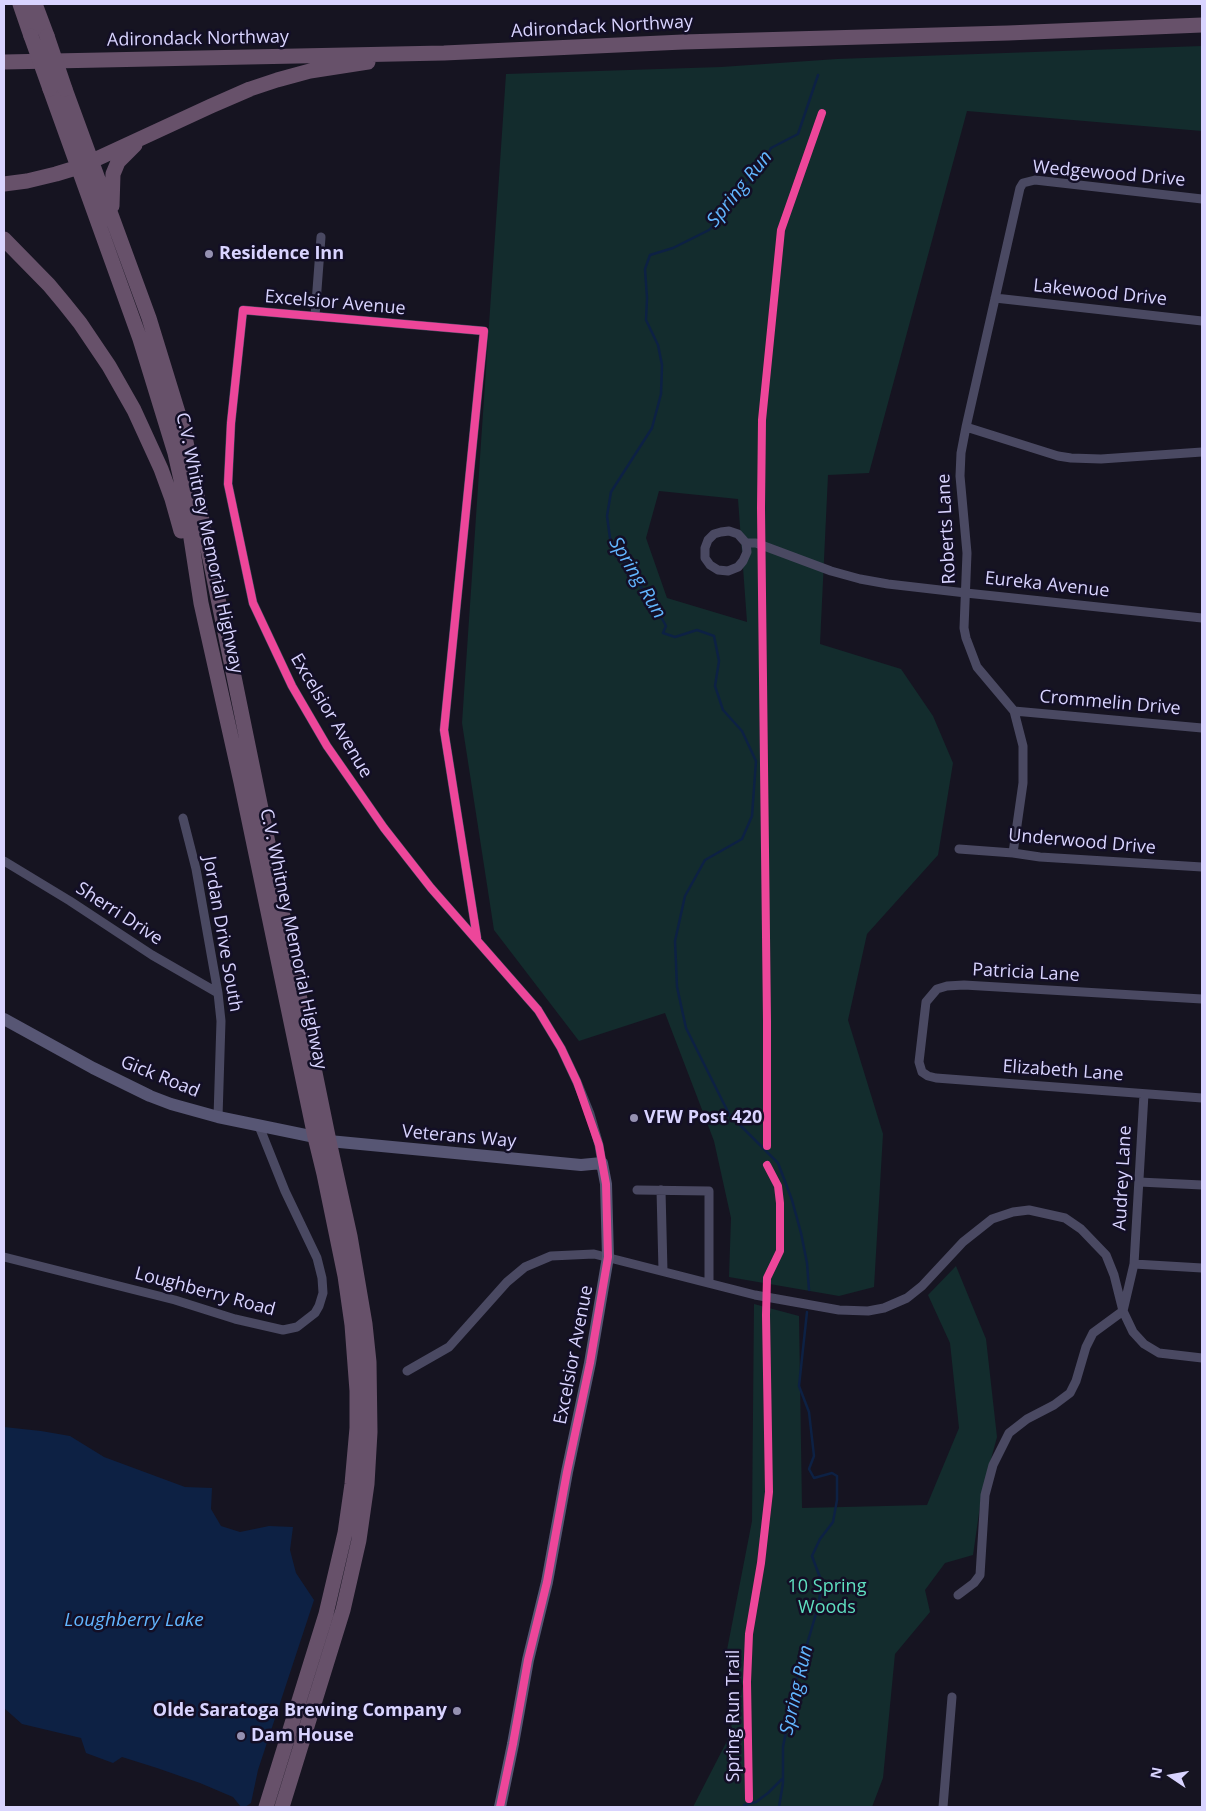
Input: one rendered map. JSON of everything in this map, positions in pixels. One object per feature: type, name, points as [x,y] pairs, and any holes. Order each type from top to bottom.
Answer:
[{"type":"highway","points":[[29,7],[31,36],[57,89]]},
{"type":"highway","points":[[29,7],[47,36],[57,89]]},
{"type":"highway","name":"Adirondack Northway","points":[[4,62],[444,53],[683,42],[1008,33],[1202,25]]},
{"type":"highway","points":[[4,184],[56,174],[85,164],[250,89],[301,73],[344,65],[444,53]]},
{"type":"highway","name":"C.V. Whitney Memorial Highway","points":[[57,89],[85,164],[175,453],[185,500],[201,603],[322,1139],[350,1236],[365,1324],[370,1394],[369,1465],[359,1540],[349,1589],[282,1807]]},
{"type":"highway","points":[[112,218],[113,174],[124,156],[148,134]]},
{"type":"highway","name":"C.V. Whitney Memorial Highway","points":[[85,164],[112,218],[149,318],[184,432],[322,1139],[324,1174],[345,1276],[352,1325],[357,1391],[356,1447],[348,1516],[336,1577],[326,1614],[266,1807]]},
{"type":"highway","points":[[4,239],[49,285],[80,323],[122,387],[146,434],[170,492],[201,603]]},
{"type":"street","name":"Wedgewood Drive","points":[[1018,193],[1023,183],[1035,180],[1202,199]]},
{"type":"street","name":"Roberts Lane","points":[[1013,853],[1023,783],[1023,746],[1014,711],[978,667],[970,650],[964,628],[967,553],[960,476],[961,453],[966,426],[1018,193]]},
{"type":"street","points":[[315,316],[321,237]]},
{"type":"street","name":"Lakewood Drive","points":[[995,298],[1202,321]]},
{"type":"street","name":"Excelsior Avenue","points":[[477,938],[444,730],[484,331],[243,310],[231,423],[228,484],[253,603],[292,686],[327,746],[384,828],[431,888],[477,938],[538,1010],[561,1048],[590,1114],[599,1145],[606,1184],[608,1257],[590,1363],[546,1582],[528,1660],[500,1807]]},
{"type":"street","points":[[966,426],[1058,456],[1071,458],[1101,459],[1202,452]]},
{"type":"street","name":"Eureka Avenue","points":[[746,543],[747,552],[743,562],[738,567],[728,571],[718,570],[710,565],[706,558],[705,548],[708,540],[714,534],[729,531],[738,534],[746,543],[756,543],[831,571],[860,579],[966,593],[1202,618]]},
{"type":"street","name":"Crommelin Drive","points":[[1014,711],[1202,728]]},
{"type":"street","name":"Jordan Drive South","points":[[183,818],[196,869],[218,992],[221,1021],[218,1116]]},
{"type":"street","name":"Underwood Drive","points":[[959,849],[1040,857],[1202,867]]},
{"type":"street","name":"Sherri Drive","points":[[4,862],[70,901],[152,955],[218,992]]},
{"type":"street","name":"Patricia Lane","points":[[922,1072],[919,1062],[926,1002],[937,989],[947,986],[964,985],[1202,999]]},
{"type":"street","name":"Gick Road","points":[[4,1019],[93,1068],[150,1096],[171,1104],[322,1139]]},
{"type":"street","name":"Elizabeth Lane","points":[[922,1072],[936,1078],[1202,1098]]},
{"type":"street","name":"Audrey Lane","points":[[1123,1311],[1134,1264],[1144,1094]]},
{"type":"street","name":"Loughberry Road","points":[[4,1257],[175,1300],[234,1319],[283,1330],[297,1327],[315,1313],[319,1306],[323,1293],[322,1278],[317,1258],[285,1192],[260,1126]]},
{"type":"street","name":"Veterans Way","points":[[322,1139],[581,1165],[602,1162]]},
{"type":"street","points":[[1139,1182],[1202,1185]]},
{"type":"street","points":[[637,1190],[709,1191],[709,1283]]},
{"type":"street","points":[[661,1190],[664,1271]]},
{"type":"street","points":[[407,1371],[449,1347],[507,1282],[533,1262],[551,1256],[594,1254],[755,1295],[839,1310],[868,1311],[884,1308],[907,1298],[922,1286],[963,1242],[992,1219],[1012,1212],[1029,1210],[1065,1218],[1091,1238],[1106,1255],[1114,1275],[1123,1311],[1133,1332],[1144,1344],[1159,1353],[1202,1358]]},
{"type":"street","points":[[1134,1264],[1202,1268]]},
{"type":"street","points":[[958,1595],[974,1583],[980,1575],[985,1495],[993,1465],[1009,1433],[1070,1393],[1076,1381],[1086,1347],[1093,1333],[1123,1311]]},
{"type":"street","points":[[944,1807],[952,1697]]},
{"type":"green space","points":[[1202,46],[1202,131],[967,111],[869,473],[828,475],[820,644],[901,669],[933,716],[953,763],[938,855],[867,934],[848,1020],[883,1134],[874,1287],[839,1296],[729,1277],[731,1218],[714,1141],[665,1013],[579,1041],[494,930],[462,723],[506,74],[721,67],[837,59]],"holes":[[[659,491],[738,499],[747,622],[667,598],[646,538]]]},
{"type":"green space","name":"10 Spring Woods","points":[[956,1266],[986,1339],[997,1437],[982,1492],[973,1555],[945,1563],[925,1590],[930,1612],[895,1654],[883,1778],[872,1807],[693,1807],[727,1741],[743,1686],[727,1650],[752,1521],[754,1304],[799,1316],[802,1508],[927,1505],[959,1428],[950,1343],[928,1295]]},
{"type":"water","name":"Loughberry Lake","points":[[4,1427],[70,1436],[104,1457],[185,1487],[212,1488],[211,1509],[221,1526],[240,1532],[269,1526],[293,1527],[290,1550],[296,1573],[314,1600],[258,1770],[251,1803],[245,1807],[241,1807],[233,1797],[157,1768],[122,1757],[113,1763],[86,1753],[81,1738],[22,1724],[4,1708]]},
{"type":"waterway","name":"Spring Run","points":[[809,1290],[807,1263],[801,1233],[792,1200],[778,1163],[729,1114],[686,1028],[677,987],[675,941],[685,896],[705,860],[742,839],[752,816],[756,761],[742,731],[723,710],[715,686],[719,661],[714,636],[697,630],[675,637],[663,633],[666,626],[659,613],[610,538],[607,516],[611,492],[652,428],[661,394],[662,365],[658,345],[646,320],[645,269],[650,255],[673,248],[709,230],[729,209],[739,191],[758,173],[771,148],[798,134],[818,75]]},
{"type":"waterway","name":"Spring Run","points":[[779,1807],[783,1783],[783,1747],[795,1685],[818,1607],[822,1583],[812,1556],[820,1539],[833,1522],[837,1500],[837,1476],[832,1473],[814,1478],[809,1469],[814,1456],[809,1412],[799,1386],[807,1312]]},
{"type":"waterway","points":[[744,1805],[756,1802],[782,1779]]},
{"type":"cycle path","points":[[767,1146],[761,508],[762,420],[781,230],[822,113]]},
{"type":"cycle path","points":[[477,938],[444,730],[484,331],[243,310],[231,423],[228,484],[253,603],[292,686],[327,746],[384,828],[431,888],[538,1010],[561,1048],[577,1082],[599,1145],[606,1184],[608,1257],[590,1363],[567,1472],[547,1582],[528,1660],[500,1807]]},
{"type":"cycle path","name":"Spring Run Trail","points":[[749,1799],[747,1682],[749,1634],[761,1563],[769,1492],[767,1278],[780,1251],[778,1186],[767,1165]]},
{"type":"place","name":"Residence Inn","points":[[209,254]]},
{"type":"place","name":"VFW Post 420","points":[[634,1118]]},
{"type":"place","name":"Olde Saratoga Brewing Company","points":[[457,1711]]},
{"type":"place","name":"Dam House","points":[[241,1736]]}]
